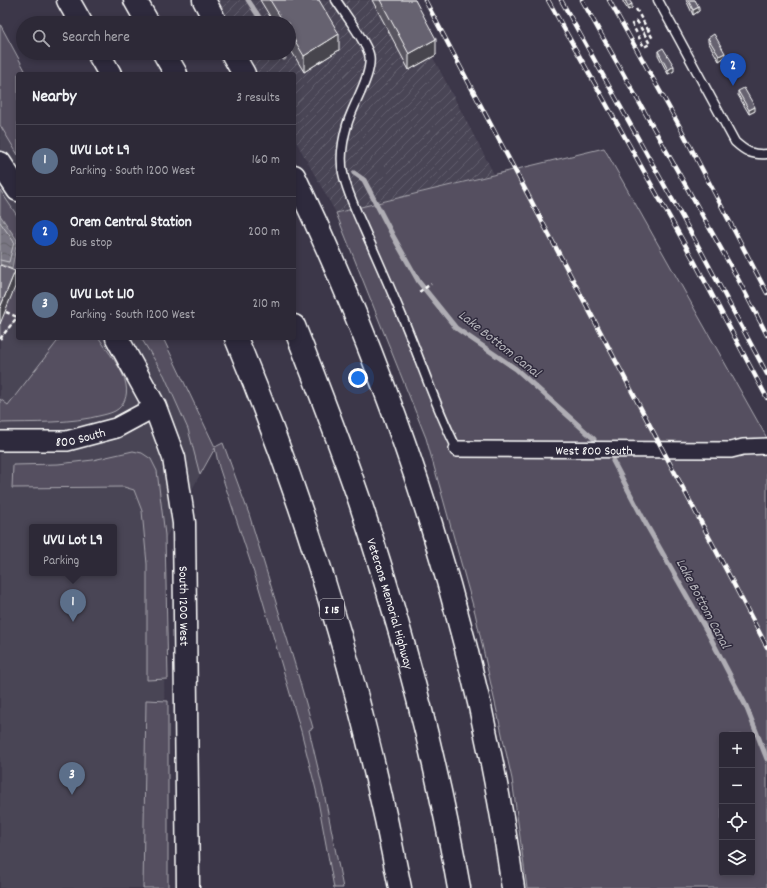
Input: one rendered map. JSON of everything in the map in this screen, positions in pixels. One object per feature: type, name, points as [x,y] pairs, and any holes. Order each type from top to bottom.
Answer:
[{"type":"main road","points":[[68,0],[77,16]]},
{"type":"main road","points":[[134,0],[144,16]]},
{"type":"main road","points":[[204,0],[212,16]]},
{"type":"main road","points":[[102,60],[109,72]]},
{"type":"main road","points":[[168,60],[175,72]]},
{"type":"main road","points":[[236,60],[243,72]]},
{"type":"main road","points":[[0,164],[16,187]]},
{"type":"main road","points":[[296,180],[329,252],[372,358],[404,443],[427,513],[460,627],[473,680],[497,792],[513,888]]},
{"type":"main road","name":"Veterans Memorial Highway","points":[[296,331],[341,448],[384,579],[422,715],[437,779],[459,888]]},
{"type":"main road","name":"South 1200 West","points":[[117,340],[155,407],[174,458],[184,523],[188,888]]},
{"type":"main road","name":"I 15","points":[[237,340],[254,381],[314,548],[362,714],[400,888]]},
{"type":"street","name":"800 South","points":[[0,441],[68,441],[116,428],[155,407]]},
{"type":"street","name":"West 800 South","points":[[457,449],[731,450],[751,446],[767,446]]},
{"type":"street","name":"West 800 South","points":[[731,450],[744,455],[767,456]]},
{"type":"lane","points":[[336,0],[369,52],[371,62],[360,94],[347,124],[344,139],[343,171],[345,182],[405,322],[432,394],[457,449]]},
{"type":"lane","points":[[658,0],[735,142],[744,150],[756,155],[767,154]]},
{"type":"path","points":[[636,9],[653,39]]},
{"type":"path","points":[[637,21],[644,33],[650,44],[644,47],[632,24],[637,21]]},
{"type":"path","points":[[644,33],[649,30]]},
{"type":"path","points":[[419,292],[431,284]]},
{"type":"path","points":[[6,312],[16,316]]},
{"type":"path","points":[[0,339],[16,319]]},
{"type":"shaded area","points":[[217,0],[403,0],[494,174],[336,213],[296,142],[296,72],[257,72],[250,60],[296,60],[296,16],[225,16]]},
{"type":"shaded area","points":[[0,24],[16,54],[16,60],[19,60],[26,72],[16,72],[16,340],[164,340],[215,447],[163,543],[166,888],[0,888]]},
{"type":"shaded area","points":[[0,24],[16,54],[16,60],[19,60],[26,72],[16,72],[16,152],[0,125]]},
{"type":"shaded area","points":[[604,148],[767,438],[767,888],[527,888],[512,779],[475,613],[426,438],[336,213]]},
{"type":"shaded area","points":[[0,190],[16,214],[16,319],[0,339]]},
{"type":"shaded area","points":[[58,340],[100,340],[119,367],[125,379],[125,400],[121,406],[114,412],[90,418],[52,422],[0,423],[0,399],[8,405]]},
{"type":"shaded area","points":[[142,340],[164,340],[215,447],[223,443],[249,514],[313,728],[309,730],[325,798],[343,888],[334,888],[316,790],[301,731],[259,588],[219,467],[215,448],[200,475],[188,429],[164,375]]},
{"type":"shaded area","points":[[133,451],[142,453],[151,459],[157,471],[165,535],[168,679],[147,680],[147,564],[142,511],[134,490],[124,487],[12,488],[13,465],[58,464],[93,460]]},
{"type":"shaded area","points":[[146,700],[168,701],[168,888],[143,888]]},
{"type":"water","points":[[0,215],[16,239],[16,246],[12,269],[0,264]]},
{"type":"building","points":[[270,0],[319,0],[339,34],[304,56],[296,43],[296,16],[280,16]]},
{"type":"building","points":[[380,0],[415,0],[436,39],[409,54]]},
{"type":"building","points":[[625,0],[629,0],[632,4],[628,6]]},
{"type":"building","points":[[688,0],[695,0],[699,7],[693,10]]},
{"type":"building","points":[[714,34],[725,53],[719,56],[708,38]]},
{"type":"building","points":[[663,48],[674,66],[668,70],[658,51]]},
{"type":"building","points":[[744,88],[755,107],[749,110],[738,91]]},
{"type":"building","points":[[0,265],[15,271],[0,308]]},
{"type":"waterway","name":"Lake Bottom Canal","points":[[248,0],[258,16]]},
{"type":"waterway","name":"Lake Bottom Canal","points":[[354,173],[364,180],[419,282],[456,328],[516,369],[594,439]]},
{"type":"waterway","name":"Lake Bottom Canal","points":[[613,461],[646,524],[709,635],[746,706],[767,759]]},
{"type":"railway","points":[[425,0],[767,647]]},
{"type":"railway","points":[[548,0],[692,257],[767,398]]},
{"type":"railway","points":[[561,0],[701,251],[767,374]]},
{"type":"railway","points":[[582,0],[738,279],[767,335]]},
{"type":"railway","points":[[609,0],[680,127],[767,293]]},
{"type":"place","name":"Orem Central Station","points":[[733,86]]},
{"type":"place","name":"UVU Lot L9","points":[[73,622]]},
{"type":"place","name":"UVU Lot L10","points":[[72,795]]}]
